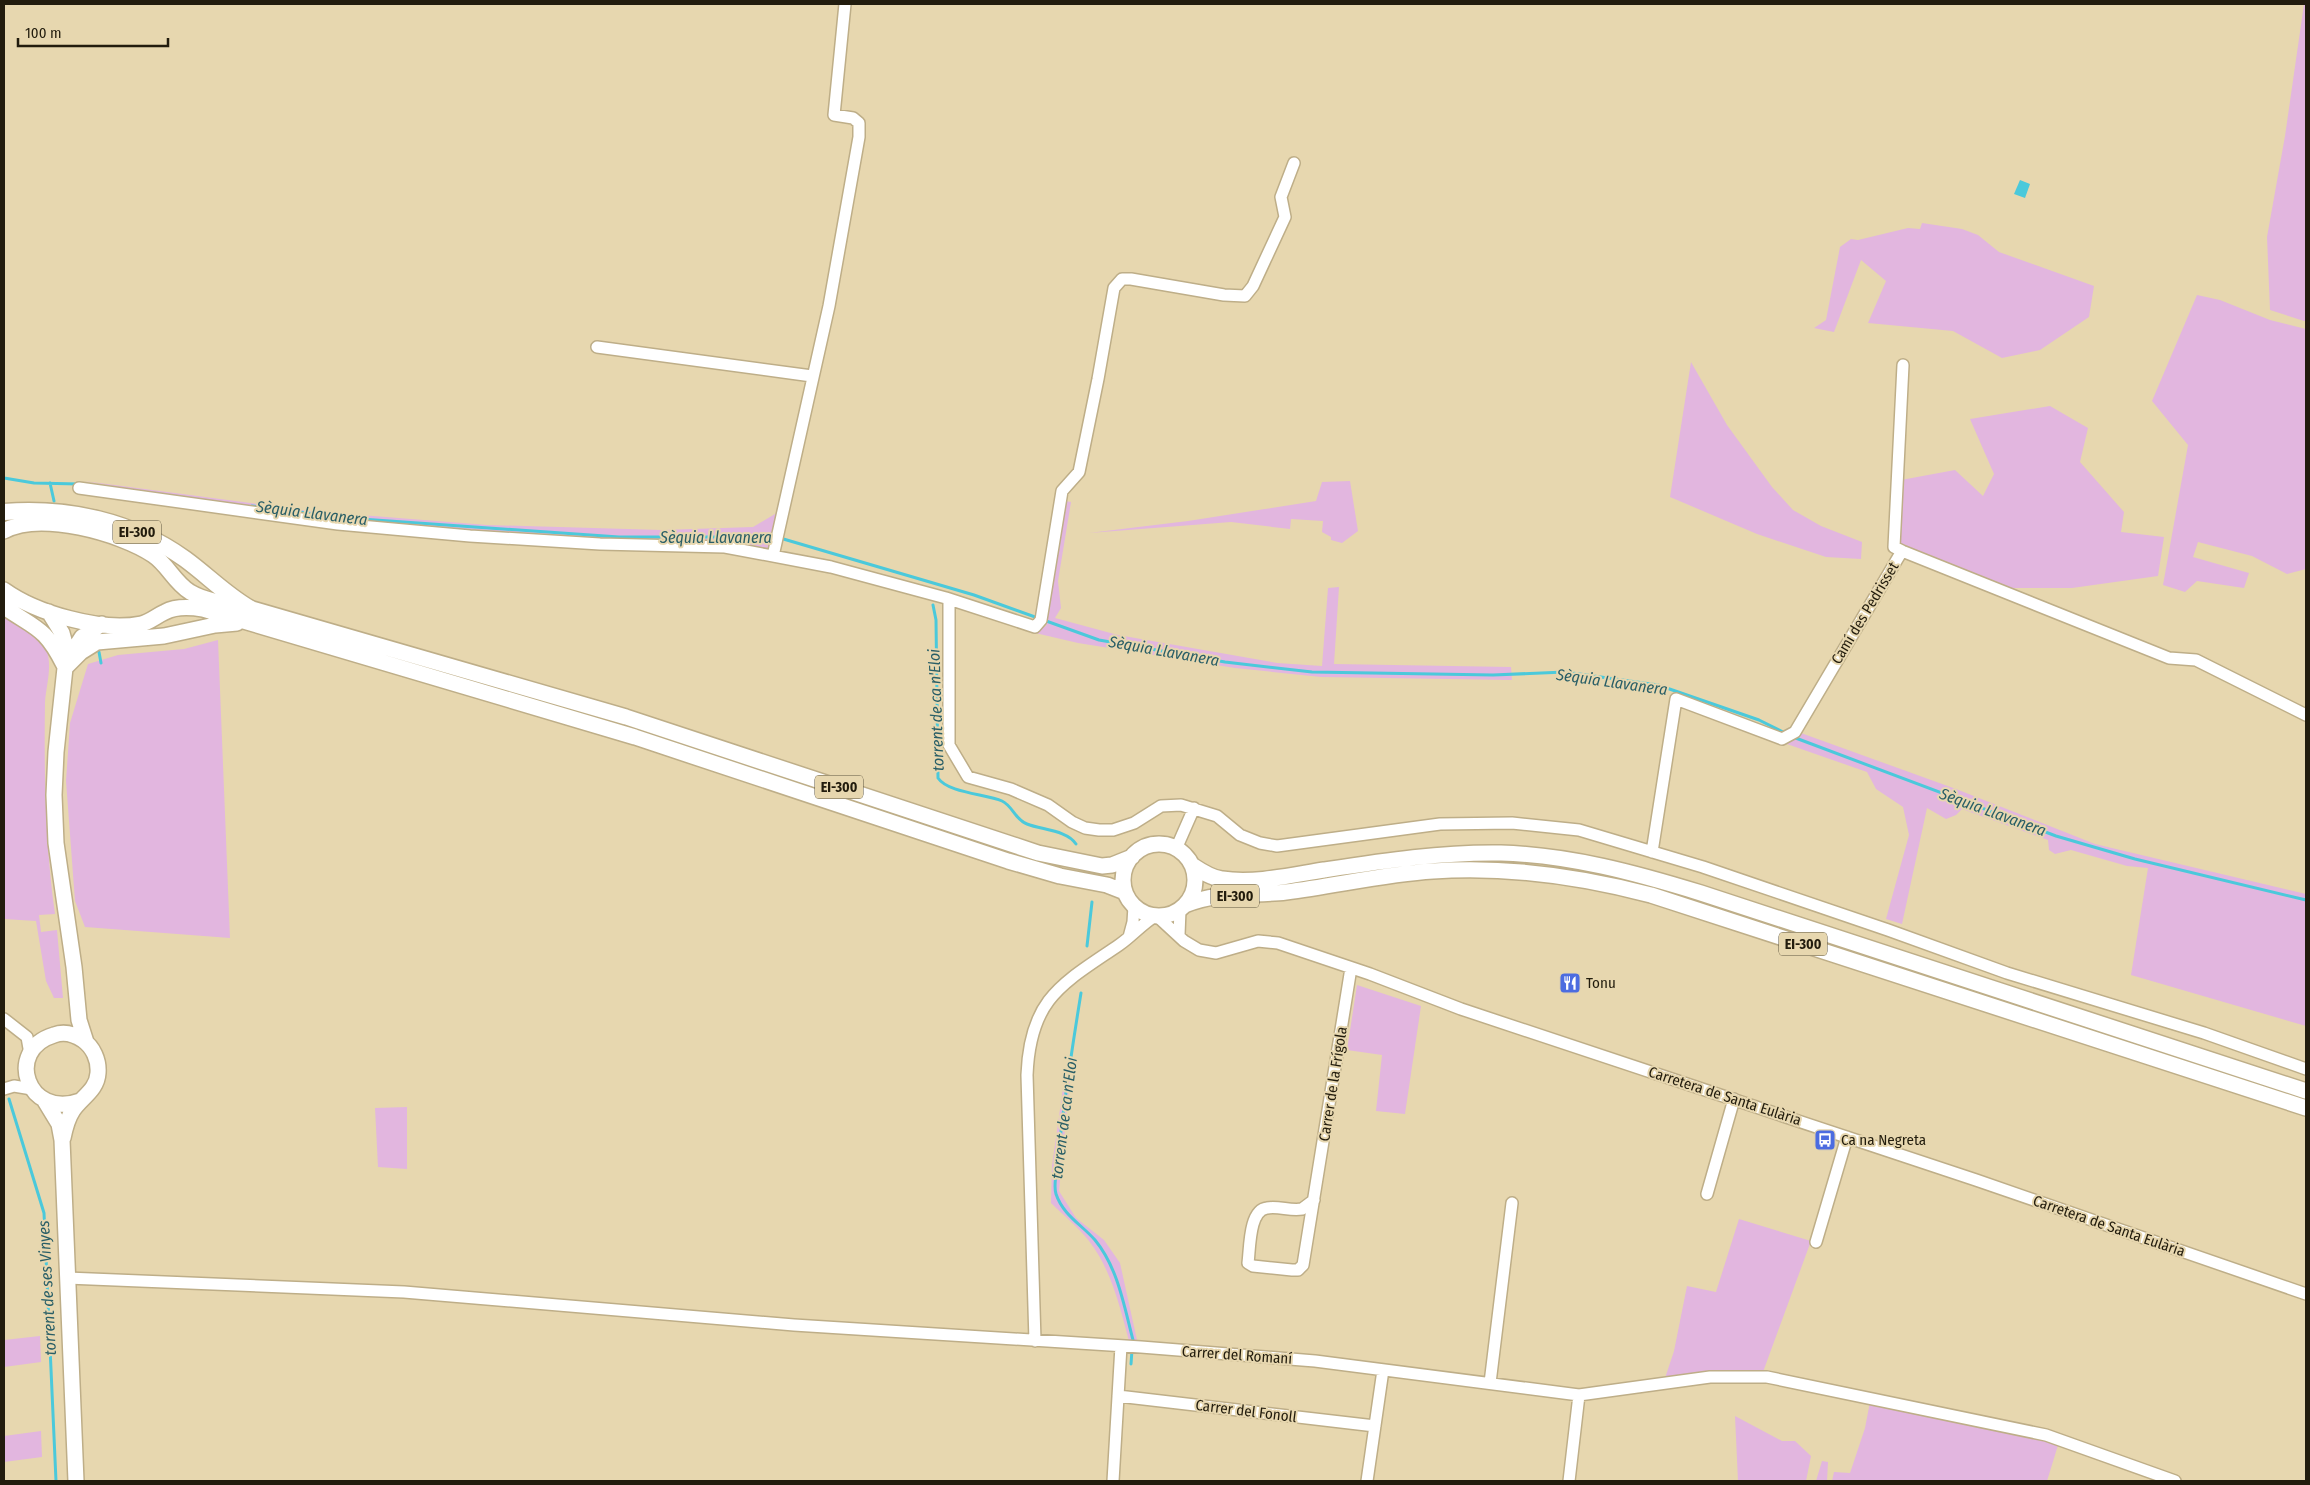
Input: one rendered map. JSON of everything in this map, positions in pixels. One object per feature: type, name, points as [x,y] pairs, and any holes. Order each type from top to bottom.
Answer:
[{"type":"highway","name":"EI-300","points":[[4,512],[46,511],[69,513],[100,519],[155,540],[184,558],[222,590],[247,615]]},
{"type":"main road","name":"EI-300","points":[[4,531],[22,524],[45,524],[98,532],[132,544],[153,555],[162,562],[172,577],[190,592],[247,615],[635,737],[1008,861],[1060,876],[1107,885],[1125,892]]},
{"type":"main road","points":[[164,612],[172,595],[172,577]]},
{"type":"main road","name":"EI-300","points":[[4,590],[24,602],[49,612],[102,624],[139,624],[148,622],[164,612],[177,608],[193,607],[247,615],[626,717],[1038,853],[1076,862],[1102,866],[1112,865],[1132,857],[1143,848],[1151,845],[1164,845],[1176,848],[1187,857],[1192,865],[1196,881],[1191,897],[1183,908]]},
{"type":"main road","points":[[4,607],[43,631],[55,646],[65,668]]},
{"type":"main road","points":[[49,612],[62,633],[66,649],[58,718],[54,795],[58,861],[74,967],[77,1006],[86,1042]]},
{"type":"main road","points":[[65,668],[81,652],[97,642],[164,636],[222,624],[247,615]]},
{"type":"main road","points":[[65,668],[76,644],[82,637],[102,624]]},
{"type":"main road","name":"EI-300","points":[[1192,865],[1212,877],[1233,880],[1286,876],[1393,859],[1468,853],[1541,856],[1613,868],[1701,893],[2306,1091]]},
{"type":"main road","points":[[1132,857],[1124,875],[1125,892],[1134,906],[1143,913],[1156,916]]},
{"type":"main road","name":"EI-300","points":[[1156,916],[1171,914],[1202,898],[1212,896],[1266,895],[1432,871],[1504,870],[1577,877],[1651,894],[2306,1108]]},
{"type":"main road","points":[[76,1481],[66,1278],[62,1140],[59,1124],[45,1101],[32,1089],[26,1070],[30,1054],[36,1044],[52,1035],[72,1018],[77,1006]]},
{"type":"main road","points":[[52,1035],[78,1036],[94,1051],[98,1062],[98,1073],[92,1089],[68,1117],[62,1140]]},
{"type":"main road","points":[[45,1101],[62,1105],[80,1101]]},
{"type":"street","points":[[773,556],[829,306],[859,137],[859,123],[853,118],[834,115],[845,4]]},
{"type":"street","points":[[80,488],[338,524],[591,544],[725,547],[831,567],[950,599],[1035,627],[1041,620],[1062,491],[1079,472],[1114,288],[1122,279],[1131,279],[1224,295],[1245,296],[1253,286],[1285,217],[1281,197],[1294,162]]},
{"type":"street","points":[[597,347],[812,376]]},
{"type":"street","points":[[1902,551],[1894,547],[1903,365]]},
{"type":"street","name":"Camí des Pedrisset","points":[[1652,852],[1676,700],[1782,739],[1795,732],[1902,551],[2169,658],[2196,660],[2306,715]]},
{"type":"street","points":[[950,599],[950,745],[968,777],[1011,789],[1048,805],[1072,822],[1099,830],[1113,830],[1134,823],[1161,806],[1171,804],[1194,808],[1217,816],[1240,835],[1260,843],[1277,846],[1440,824],[1512,823],[1579,830],[1792,896],[2007,973],[2204,1033],[2306,1069]]},
{"type":"street","points":[[1176,848],[1194,808]]},
{"type":"street","points":[[1129,937],[1133,922],[1134,906]]},
{"type":"street","points":[[1179,935],[1183,908]]},
{"type":"street","points":[[1035,1341],[1026,1075],[1031,1037],[1037,1018],[1046,1002],[1070,977],[1129,937],[1156,916]]},
{"type":"street","name":"Carretera de Santa Eulària","points":[[1156,916],[1191,946],[1207,952],[1224,952],[1250,943],[1268,942],[1352,968],[1461,1010],[1734,1099],[2306,1294]]},
{"type":"street","name":"Carrer de la Frígola","points":[[1314,1200],[1302,1209],[1266,1208],[1259,1210],[1254,1216],[1248,1263],[1253,1266],[1292,1270],[1298,1270],[1303,1265],[1314,1200],[1352,968]]},
{"type":"street","points":[[4,1019],[27,1038],[30,1054]]},
{"type":"street","points":[[27,1038],[52,1035]]},
{"type":"street","points":[[9,1087],[26,1070]]},
{"type":"street","points":[[9,1087],[32,1089]]},
{"type":"street","points":[[1708,1194],[1734,1099]]},
{"type":"street","points":[[1816,1242],[1847,1137]]},
{"type":"street","points":[[1490,1383],[1512,1203]]},
{"type":"street","name":"Carrer del Romaní","points":[[66,1278],[404,1292],[893,1332],[1121,1346],[1315,1361],[1579,1395],[1710,1377],[1767,1377],[2046,1436],[2175,1481]]},
{"type":"street","points":[[1114,1481],[1121,1346]]},
{"type":"street","points":[[1367,1481],[1383,1370]]},
{"type":"street","points":[[1569,1481],[1579,1395]]},
{"type":"street","name":"Carrer del Fonoll","points":[[1118,1396],[1375,1426]]},
{"type":"shaded area","points":[[2304,4],[2306,4],[2306,321],[2270,310],[2267,237],[2285,136]]},
{"type":"shaded area","points":[[1922,223],[1962,229],[1978,235],[1999,252],[2094,286],[2089,317],[2040,350],[2002,358],[1953,331],[1868,323],[1886,281],[1861,260],[1834,332],[1814,328],[1826,320],[1840,247],[1851,239],[1858,240],[1908,228],[1920,229]]},
{"type":"shaded area","points":[[2197,295],[2220,300],[2270,320],[2306,329],[2306,569],[2287,574],[2252,556],[2198,542],[2193,557],[2249,573],[2244,588],[2197,581],[2185,592],[2163,585],[2188,445],[2152,401]]},
{"type":"shaded area","points":[[1691,362],[1727,425],[1772,487],[1793,510],[1821,526],[1862,542],[1861,559],[1826,557],[1757,534],[1670,497]]},
{"type":"shaded area","points":[[2050,406],[2088,428],[2080,462],[2124,512],[2121,532],[2164,537],[2158,576],[2072,588],[2009,588],[1898,544],[1901,480],[1955,470],[1983,496],[1994,474],[1970,419]]},
{"type":"shaded area","points":[[84,481],[310,511],[487,525],[662,530],[753,527],[780,511],[770,551],[339,520],[204,502]]},
{"type":"shaded area","points":[[1350,481],[1358,531],[1342,543],[1331,540],[1331,537],[1322,532],[1323,521],[1291,519],[1290,529],[1231,522],[1089,533],[1188,521],[1316,501],[1322,482]]},
{"type":"shaded area","points":[[1065,501],[1071,502],[1058,581],[1061,608],[1055,618],[1118,635],[1277,663],[1322,666],[1328,588],[1339,587],[1334,664],[1511,667],[1512,680],[1321,677],[1235,668],[1078,643],[1031,632],[1046,626]]},
{"type":"shaded area","points":[[4,617],[38,639],[43,644],[48,655],[49,669],[45,702],[45,782],[49,861],[55,914],[39,915],[41,932],[57,930],[63,998],[54,998],[46,981],[36,921],[4,919]]},
{"type":"shaded area","points":[[218,640],[230,938],[85,927],[75,901],[66,781],[70,723],[88,664],[118,655],[184,649]]},
{"type":"shaded area","points":[[1801,733],[1956,789],[2095,844],[2306,894],[2306,1026],[2131,975],[2148,868],[2127,866],[2071,850],[2055,854],[2049,850],[2048,840],[1962,809],[1956,815],[1946,819],[1927,808],[1902,924],[1886,919],[1909,835],[1903,807],[1876,789],[1867,772],[1784,743]]},
{"type":"shaded area","points":[[1357,985],[1421,1006],[1405,1114],[1376,1111],[1382,1055],[1347,1050]]},
{"type":"shaded area","points":[[1064,1081],[1070,1081],[1059,1191],[1076,1218],[1104,1240],[1120,1263],[1137,1340],[1129,1341],[1114,1289],[1097,1252],[1080,1231],[1051,1203],[1052,1166]]},
{"type":"shaded area","points":[[407,1107],[407,1169],[378,1167],[375,1108]]},
{"type":"shaded area","points":[[1739,1219],[1811,1241],[1763,1372],[1665,1378],[1674,1351],[1687,1286],[1716,1292]]},
{"type":"shaded area","points":[[40,1336],[41,1362],[4,1367],[4,1340]]},
{"type":"shaded area","points":[[1870,1402],[2059,1442],[2047,1481],[1832,1481],[1834,1472],[1850,1473],[1865,1428]]},
{"type":"shaded area","points":[[1735,1416],[1782,1441],[1795,1441],[1811,1456],[1806,1481],[1738,1481]]},
{"type":"shaded area","points":[[41,1431],[42,1457],[4,1462],[4,1436]]},
{"type":"shaded area","points":[[1822,1461],[1828,1462],[1827,1481],[1816,1481]]},
{"type":"water","points":[[2020,180],[2030,184],[2025,198],[2014,194]]},
{"type":"waterway","name":"Sèquia Llavanera","points":[[4,478],[34,483],[79,484]]},
{"type":"waterway","points":[[50,483],[54,501]]},
{"type":"waterway","name":"Sèquia Llavanera","points":[[252,506],[347,518],[619,537],[774,537]]},
{"type":"waterway","name":"Sèquia Llavanera","points":[[780,538],[974,595],[1099,640],[1225,662],[1312,672],[1493,675],[1565,672],[1658,685],[1759,720],[1785,733]]},
{"type":"waterway","name":"torrent de ca n'Eloi","points":[[933,605],[936,620],[938,778],[943,783],[958,790],[1002,801],[1023,822],[1060,833],[1072,839],[1076,844]]},
{"type":"waterway","points":[[99,652],[101,663]]},
{"type":"waterway","name":"Sèquia Llavanera","points":[[1793,737],[2056,836],[2135,859],[2306,900]]},
{"type":"waterway","name":"torrent de ca n'Eloi","points":[[1087,946],[1092,902]]},
{"type":"waterway","name":"torrent de ca n'Eloi","points":[[1081,993],[1065,1097],[1055,1190],[1063,1208],[1095,1240],[1103,1251],[1115,1275],[1133,1340]]},
{"type":"waterway","name":"torrent de ses Vinyes","points":[[9,1099],[44,1213],[56,1481]]},
{"type":"waterway","name":"torrent de ca n'Eloi","points":[[1131,1364],[1132,1350]]},
{"type":"place","name":"Tonu","points":[[1570,983]]},
{"type":"place","name":"Ca na Negreta","points":[[1825,1140]]}]
